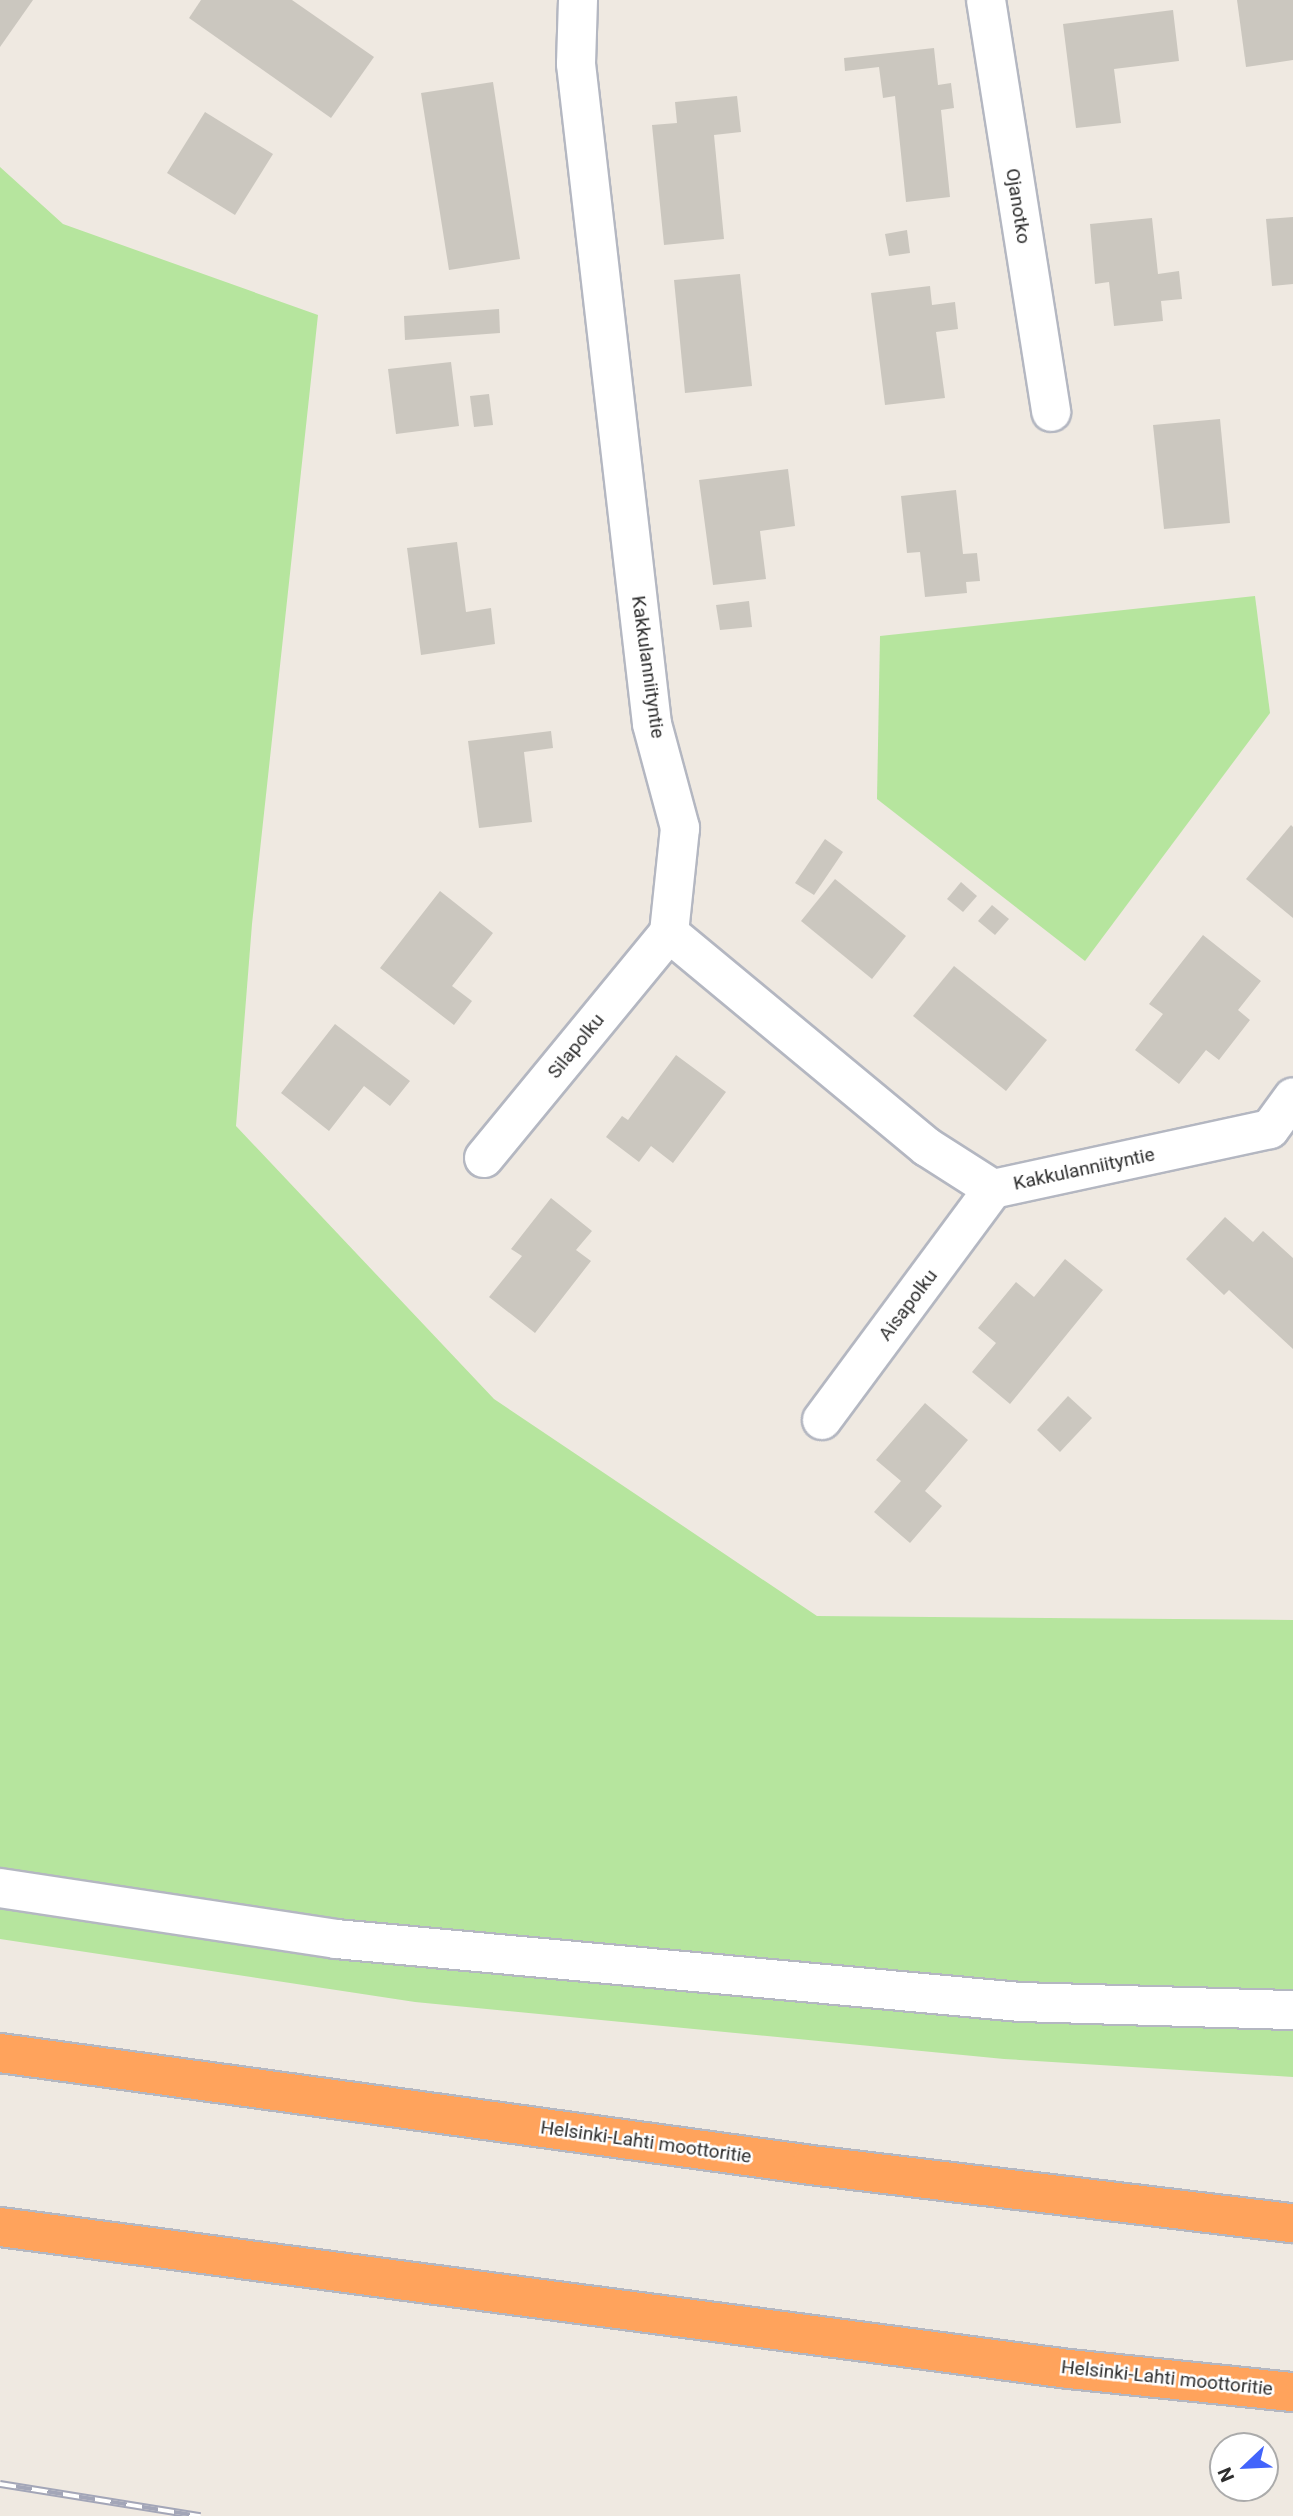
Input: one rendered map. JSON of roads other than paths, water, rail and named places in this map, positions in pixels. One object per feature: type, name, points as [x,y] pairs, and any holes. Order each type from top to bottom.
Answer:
[{"type":"highway","name":"Helsinki-Lahti moottoritie","points":[[0,2053],[811,2165],[1293,2223]]},
{"type":"highway","name":"Helsinki-Lahti moottoritie","points":[[0,2227],[1069,2369],[1293,2392]]},
{"type":"street","name":"Kakkulanniityntie","points":[[578,0],[576,64],[652,724],[680,828],[669,933],[927,1147],[993,1189],[1282,1140],[1293,1097]]},
{"type":"street","name":"Ojanotko","points":[[986,0],[1051,412]]},
{"type":"street","name":"Silapolku","points":[[484,1158],[669,933]]},
{"type":"street","name":"Aisapolku","points":[[822,1420],[993,1189]]},
{"type":"street","points":[[0,1888],[350,1940],[1020,2002],[1293,2011]]},
{"type":"railway","points":[[0,2484],[200,2516]]}]
